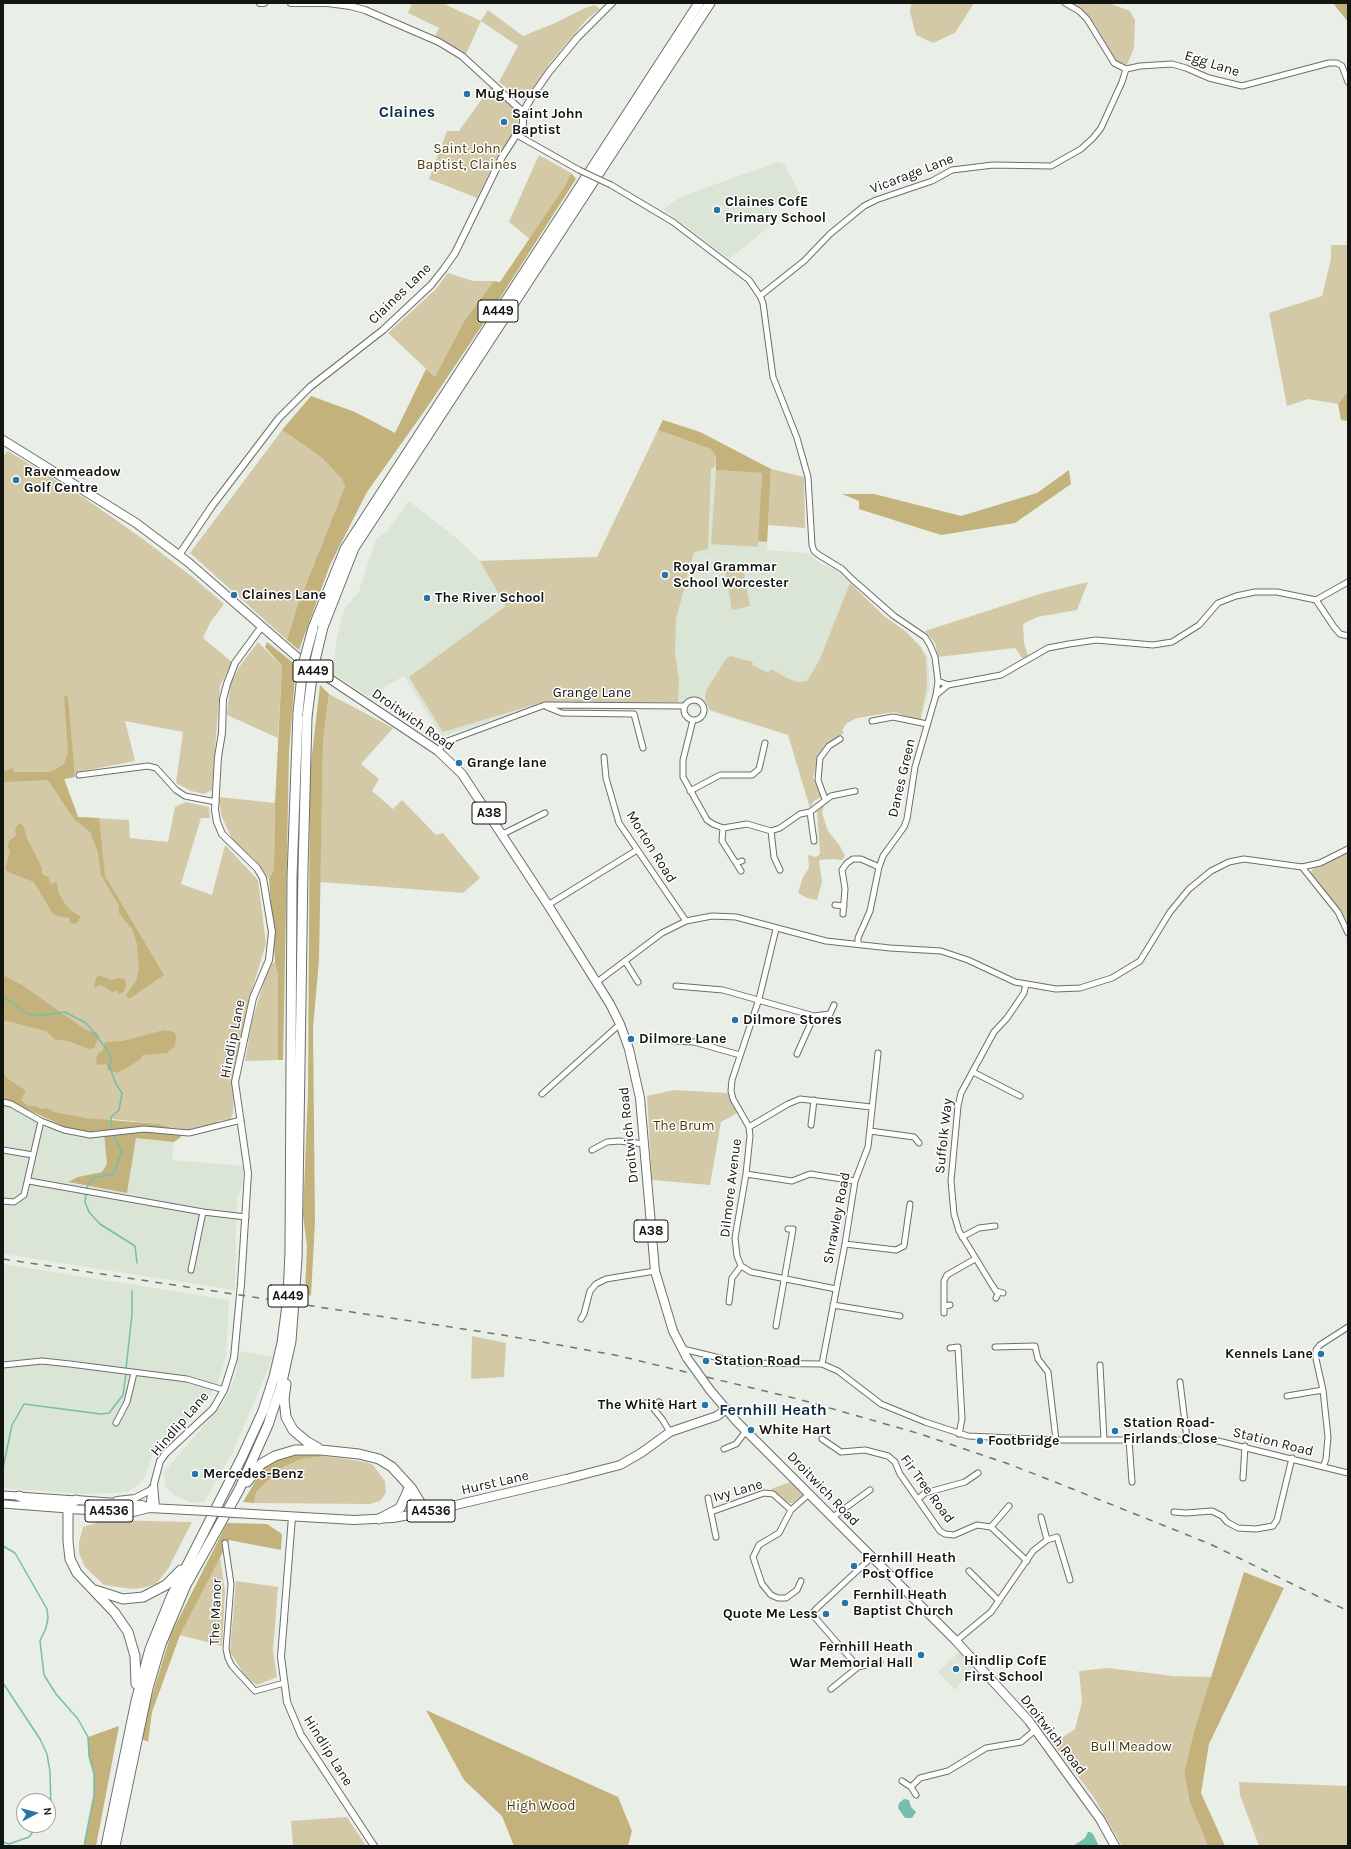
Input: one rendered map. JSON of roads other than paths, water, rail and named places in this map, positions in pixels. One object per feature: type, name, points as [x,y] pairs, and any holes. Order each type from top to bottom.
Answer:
[{"type":"highway","name":"A449","points":[[106,1846],[136,1701],[148,1655],[160,1623],[188,1562],[242,1457],[263,1411],[274,1377],[282,1343],[288,1297],[290,1252],[292,877],[298,713],[303,665],[313,628],[344,549],[699,3]]},
{"type":"highway","name":"A449","points":[[115,1846],[148,1688],[161,1644],[186,1584],[239,1490],[268,1425],[286,1366],[293,1325],[297,1259],[302,869],[308,717],[313,669],[323,627],[354,548],[710,3]]},
{"type":"highway","points":[[286,1366],[284,1399],[286,1417],[293,1430],[306,1441],[321,1450]]},
{"type":"highway","points":[[239,1490],[261,1464],[275,1456],[295,1450],[321,1450],[359,1454],[379,1459],[392,1468],[408,1488],[422,1513]]},
{"type":"highway","points":[[379,1519],[400,1508],[408,1488]]},
{"type":"highway","points":[[19,1496],[29,1501],[65,1504],[68,1509]]},
{"type":"highway","points":[[76,1500],[70,1504],[68,1509],[68,1541],[70,1559],[78,1573],[90,1588],[115,1613],[130,1638],[137,1668],[136,1701]]},
{"type":"highway","points":[[90,1588],[114,1598],[123,1599],[142,1597],[166,1584],[188,1562]]},
{"type":"main road","name":"Droitwich Road","points":[[3,440],[136,523],[179,555],[297,657],[438,751],[462,774],[503,834],[597,982],[620,1024],[635,1072],[645,1144],[655,1271],[673,1331],[687,1358],[726,1410],[956,1641],[1036,1730],[1095,1813],[1115,1846]]},
{"type":"main road","name":"Hurst Lane","points":[[153,1508],[292,1517],[379,1519],[422,1513],[573,1478],[620,1465],[641,1453],[670,1432],[717,1416],[726,1410]]},
{"type":"main road","points":[[3,1495],[76,1500]]},
{"type":"main road","name":"A4536","points":[[76,1500],[142,1505],[153,1508]]},
{"type":"main road","points":[[3,1504],[68,1509]]},
{"type":"main road","name":"A4536","points":[[68,1509],[133,1512],[153,1508]]},
{"type":"street","points":[[291,3],[328,3],[350,6],[365,10],[438,42],[462,56],[523,112]]},
{"type":"street","name":"Claines Lane","points":[[179,555],[212,506],[279,418],[310,387],[383,330],[430,285],[443,270],[455,253],[502,157],[523,124],[523,112],[549,72],[577,38],[612,3]]},
{"type":"street","points":[[1065,3],[1087,19],[1114,62],[1126,69]]},
{"type":"street","name":"Egg Lane","points":[[1126,69],[1147,65],[1172,64],[1186,68],[1209,78],[1242,86],[1329,63],[1337,63],[1342,66],[1348,82]]},
{"type":"street","name":"Vicarage Lane","points":[[760,296],[804,261],[830,234],[864,206],[876,200],[932,180],[952,170],[993,165],[1051,166],[1081,149],[1101,128],[1122,82],[1126,69]]},
{"type":"street","points":[[517,135],[579,170],[611,185],[673,222],[749,280],[760,296]]},
{"type":"street","name":"Danes Green","points":[[760,296],[763,303],[773,377],[797,438],[808,477],[812,545],[814,551],[818,555],[842,568],[853,580],[894,616],[925,637],[930,645],[934,657],[938,681],[936,694],[915,767],[907,819],[904,827],[883,856],[879,867],[870,911],[858,938],[858,944]]},
{"type":"street","points":[[936,694],[948,685],[1001,675],[1048,648],[1096,640],[1153,645],[1172,642],[1199,625],[1218,603],[1236,596],[1255,592],[1277,592],[1316,600],[1348,582]]},
{"type":"street","points":[[1316,600],[1340,634],[1348,636]]},
{"type":"street","name":"Hindlip Lane","points":[[153,1508],[154,1484],[158,1466],[163,1457],[212,1409],[224,1390],[234,1358],[246,1217],[248,1173],[235,1082],[252,998],[268,960],[272,932],[263,878],[257,868],[222,834],[217,822],[216,802],[218,757],[226,688],[235,663],[262,626]]},
{"type":"street","points":[[938,681],[948,685]]},
{"type":"street","points":[[695,700],[703,706],[703,715],[697,720],[693,720],[686,716],[685,706],[689,702],[695,700]]},
{"type":"street","points":[[544,705],[562,713],[634,714],[642,748]]},
{"type":"street","name":"Grange Lane","points":[[438,751],[445,742],[544,705],[685,706]]},
{"type":"street","points":[[872,721],[893,716],[927,724]]},
{"type":"street","points":[[693,720],[682,769],[683,777],[707,820],[723,828],[747,824],[770,831],[780,828],[800,814],[810,812],[825,799],[854,791]]},
{"type":"street","points":[[825,799],[818,780],[820,758],[829,746],[840,739]]},
{"type":"street","points":[[690,791],[720,775],[752,776],[759,769],[765,743]]},
{"type":"street","name":"Morton Road","points":[[604,757],[603,772],[619,823],[686,921]]},
{"type":"street","points":[[79,776],[148,766],[156,768],[176,790],[185,796],[216,802]]},
{"type":"street","points":[[810,812],[814,841]]},
{"type":"street","points":[[503,834],[545,813]]},
{"type":"street","points":[[723,828],[722,841],[741,871]]},
{"type":"street","points":[[770,831],[774,857],[780,870]]},
{"type":"street","points":[[597,982],[662,933],[686,921],[712,916],[736,917],[776,929],[826,941],[941,951],[968,960],[1015,982],[1056,988],[1080,988],[1112,978],[1140,961],[1170,912],[1189,889],[1211,871],[1229,862],[1244,859],[1302,867],[1320,864],[1348,849]]},
{"type":"street","points":[[548,905],[637,850]]},
{"type":"street","points":[[843,914],[845,889],[842,870],[847,863],[853,859],[861,859],[879,867]]},
{"type":"street","points":[[736,863],[742,861]]},
{"type":"street","points":[[1302,867],[1338,912],[1348,933]]},
{"type":"street","points":[[834,906],[844,906]]},
{"type":"street","name":"Dilmore Avenue","points":[[741,1266],[737,1256],[735,1238],[746,1174],[750,1136],[749,1127],[731,1091],[732,1080],[759,999],[776,929]]},
{"type":"street","points":[[625,961],[638,982]]},
{"type":"street","name":"Suffolk Way","points":[[996,1298],[1001,1292],[996,1291],[975,1259],[962,1237],[954,1214],[951,1181],[958,1106],[961,1093],[994,1032],[1007,1018],[1024,993],[1026,984]]},
{"type":"street","points":[[676,986],[723,990],[759,999],[814,1016],[830,1014],[834,1005]]},
{"type":"street","points":[[797,1054],[814,1016]]},
{"type":"street","points":[[542,1094],[620,1024]]},
{"type":"street","points":[[674,1040],[694,1042],[740,1055]]},
{"type":"street","name":"Shrawley Road","points":[[822,1364],[845,1244],[855,1181],[858,1169],[866,1156],[878,1053]]},
{"type":"street","points":[[973,1072],[1020,1096]]},
{"type":"street","points":[[749,1127],[788,1104],[800,1100],[814,1100],[871,1107]]},
{"type":"street","points":[[811,1125],[814,1100]]},
{"type":"street","points":[[3,1102],[11,1104],[41,1121],[64,1130],[90,1135],[144,1129],[189,1133],[241,1120]]},
{"type":"street","points":[[3,1201],[14,1202],[24,1195],[29,1181],[41,1121]]},
{"type":"street","points":[[870,1131],[914,1137],[919,1143]]},
{"type":"street","points":[[592,1150],[607,1142],[619,1141],[645,1144]]},
{"type":"street","points":[[3,1150],[33,1155]]},
{"type":"street","points":[[746,1174],[792,1181],[810,1174],[855,1181]]},
{"type":"street","points":[[29,1181],[203,1212],[246,1217]]},
{"type":"street","points":[[845,1244],[896,1250],[904,1246],[910,1204]]},
{"type":"street","points":[[192,1270],[203,1212]]},
{"type":"street","points":[[962,1237],[979,1228],[995,1226]]},
{"type":"street","points":[[776,1326],[793,1229],[788,1229]]},
{"type":"street","points":[[944,1312],[944,1281],[947,1275],[975,1259]]},
{"type":"street","points":[[729,1302],[732,1278],[741,1266],[751,1272],[836,1289]]},
{"type":"street","points":[[581,1319],[584,1314],[590,1291],[596,1284],[606,1279],[655,1271]]},
{"type":"street","points":[[833,1305],[900,1316]]},
{"type":"street","points":[[944,1306],[950,1305]]},
{"type":"street","points":[[1323,1467],[1326,1459],[1328,1437],[1323,1390],[1316,1359],[1316,1350],[1320,1345],[1348,1327]]},
{"type":"street","points":[[995,1347],[1035,1346],[1038,1359],[1048,1372],[1056,1440]]},
{"type":"street","points":[[950,1348],[958,1347],[962,1419],[959,1434]]},
{"type":"street","name":"Station Road","points":[[683,1349],[740,1363],[822,1364],[838,1371],[881,1404],[959,1434],[985,1437],[1056,1440],[1214,1440],[1245,1446],[1348,1473]]},
{"type":"street","points":[[3,1365],[42,1361],[120,1372],[186,1379],[224,1390]]},
{"type":"street","points":[[1100,1365],[1104,1440]]},
{"type":"street","points":[[116,1423],[127,1402],[134,1373]]},
{"type":"street","points":[[1180,1382],[1187,1439]]},
{"type":"street","points":[[1287,1396],[1323,1390]]},
{"type":"street","points":[[653,1408],[659,1402]]},
{"type":"street","points":[[646,1403],[653,1408],[670,1432]]},
{"type":"street","points":[[724,1449],[736,1444],[746,1431]]},
{"type":"street","name":"Fir Tree Road","points":[[822,1439],[841,1452],[865,1450],[888,1456],[895,1462],[900,1474],[940,1531],[945,1534],[954,1535],[977,1525],[991,1527]]},
{"type":"street","points":[[1129,1440],[1132,1482]]},
{"type":"street","points":[[1243,1478],[1240,1467],[1245,1446]]},
{"type":"street","points":[[1174,1512],[1186,1513],[1212,1511],[1222,1516],[1227,1522],[1238,1528],[1256,1529],[1273,1526],[1277,1520],[1292,1458]]},
{"type":"street","points":[[918,1499],[925,1493],[965,1482],[978,1473]]},
{"type":"street","name":"Hindlip Lane","points":[[153,1508],[151,1490],[154,1484]]},
{"type":"street","points":[[110,1502],[135,1498],[151,1490]]},
{"type":"street","points":[[833,1517],[870,1490]]},
{"type":"street","name":"Ivy Lane","points":[[711,1512],[764,1494],[773,1494],[791,1510]]},
{"type":"street","points":[[801,1581],[797,1590],[786,1598],[778,1598],[771,1595],[762,1584],[753,1557],[759,1545],[779,1533],[791,1510],[809,1494]]},
{"type":"street","name":"Ivy Lane","points":[[708,1498],[716,1537]]},
{"type":"street","points":[[1009,1506],[991,1527],[1027,1561]]},
{"type":"street","points":[[1041,1516],[1047,1540]]},
{"type":"street","name":"Hindlip Lane","points":[[292,1517],[281,1657],[287,1702],[301,1735],[374,1846]]},
{"type":"street","points":[[956,1641],[991,1612],[1033,1551],[1047,1540],[1057,1537],[1070,1580]]},
{"type":"street","name":"The Manor","points":[[225,1543],[231,1584],[226,1642],[228,1658],[232,1666],[255,1691],[284,1683]]},
{"type":"street","points":[[858,1667],[812,1614],[872,1557]]},
{"type":"street","points":[[969,1571],[999,1601]]},
{"type":"street","points":[[831,1689],[858,1667],[880,1662]]},
{"type":"street","points":[[911,1787],[920,1778],[948,1771],[986,1748],[1021,1742],[1036,1730]]},
{"type":"street","points":[[902,1781],[911,1787],[916,1795]]},
{"type":"water","points":[[904,1799],[909,1800],[911,1807],[916,1812],[912,1818],[905,1818],[898,1808],[899,1803]]},
{"type":"water","points":[[1088,1832],[1093,1834],[1099,1846],[1073,1846],[1085,1838]]},
{"type":"waterway","points":[[3,997],[28,1014],[42,1015],[65,1012],[86,1023],[92,1030],[108,1051],[112,1060],[109,1065],[116,1084],[122,1093],[119,1110],[111,1117],[112,1131]]},
{"type":"waterway","points":[[87,1188],[89,1182],[93,1178],[113,1174],[122,1152],[113,1135]]},
{"type":"waterway","points":[[86,1194],[85,1202],[89,1212],[100,1224],[135,1246],[137,1263]]},
{"type":"waterway","points":[[126,1369],[132,1314],[132,1291]]},
{"type":"waterway","points":[[3,1468],[12,1425],[24,1404],[101,1414],[109,1413],[123,1395],[126,1373]]},
{"type":"waterway","points":[[3,1546],[15,1553],[47,1609],[48,1618],[46,1628],[40,1641],[44,1675],[56,1694],[78,1719],[88,1737],[89,1756],[94,1774],[94,1795],[84,1846]]},
{"type":"waterway","points":[[3,1683],[40,1739],[47,1754],[50,1772],[51,1793]]},
{"type":"waterway","points":[[3,1842],[9,1844],[29,1837],[32,1833]]},
{"type":"railway","points":[[3,1259],[503,1335],[615,1355],[798,1399],[917,1433],[1006,1463],[1210,1544],[1348,1611]]},
{"type":"place","name":"Mug House","points":[[467,94]]},
{"type":"place","name":"Saint John Baptist","points":[[504,122]]},
{"type":"place","name":"Claines CofE Primary School","points":[[717,210]]},
{"type":"place","name":"Ravenmeadow Golf Centre","points":[[16,480]]},
{"type":"place","name":"Royal Grammar School Worcester","points":[[665,575]]},
{"type":"place","name":"Claines Lane","points":[[234,595]]},
{"type":"place","name":"The River School","points":[[427,598]]},
{"type":"place","name":"Grange lane","points":[[459,763]]},
{"type":"place","name":"Dilmore Stores","points":[[735,1020]]},
{"type":"place","name":"Dilmore Lane","points":[[631,1039]]},
{"type":"place","name":"Kennels Lane","points":[[1321,1354]]},
{"type":"place","name":"Station Road","points":[[706,1361]]},
{"type":"place","name":"The White Hart","points":[[705,1405]]},
{"type":"place","name":"White Hart","points":[[751,1430]]},
{"type":"place","name":"Station Road- Firlands Close","points":[[1115,1431]]},
{"type":"place","name":"Footbridge","points":[[980,1441]]},
{"type":"place","name":"Mercedes-Benz","points":[[195,1474]]},
{"type":"place","name":"Fernhill Heath Post Office","points":[[854,1566]]},
{"type":"place","name":"Fernhill Heath Baptist Church","points":[[845,1603]]},
{"type":"place","name":"Quote Me Less","points":[[826,1614]]},
{"type":"place","name":"Fernhill Heath War Memorial Hall","points":[[921,1655]]},
{"type":"place","name":"Hindlip CofE First School","points":[[956,1669]]},
{"type":"district","name":"Claines","points":[[407,112]]},
{"type":"district","name":"Fernhill Heath","points":[[773,1410]]},
{"type":"park label","name":"Saint John Baptist, Claines","points":[[467,158]]},
{"type":"park label","name":"The Brum","points":[[684,1126]]},
{"type":"park label","name":"Bull Meadow","points":[[1131,1747]]},
{"type":"park label","name":"High Wood","points":[[541,1806]]}]
